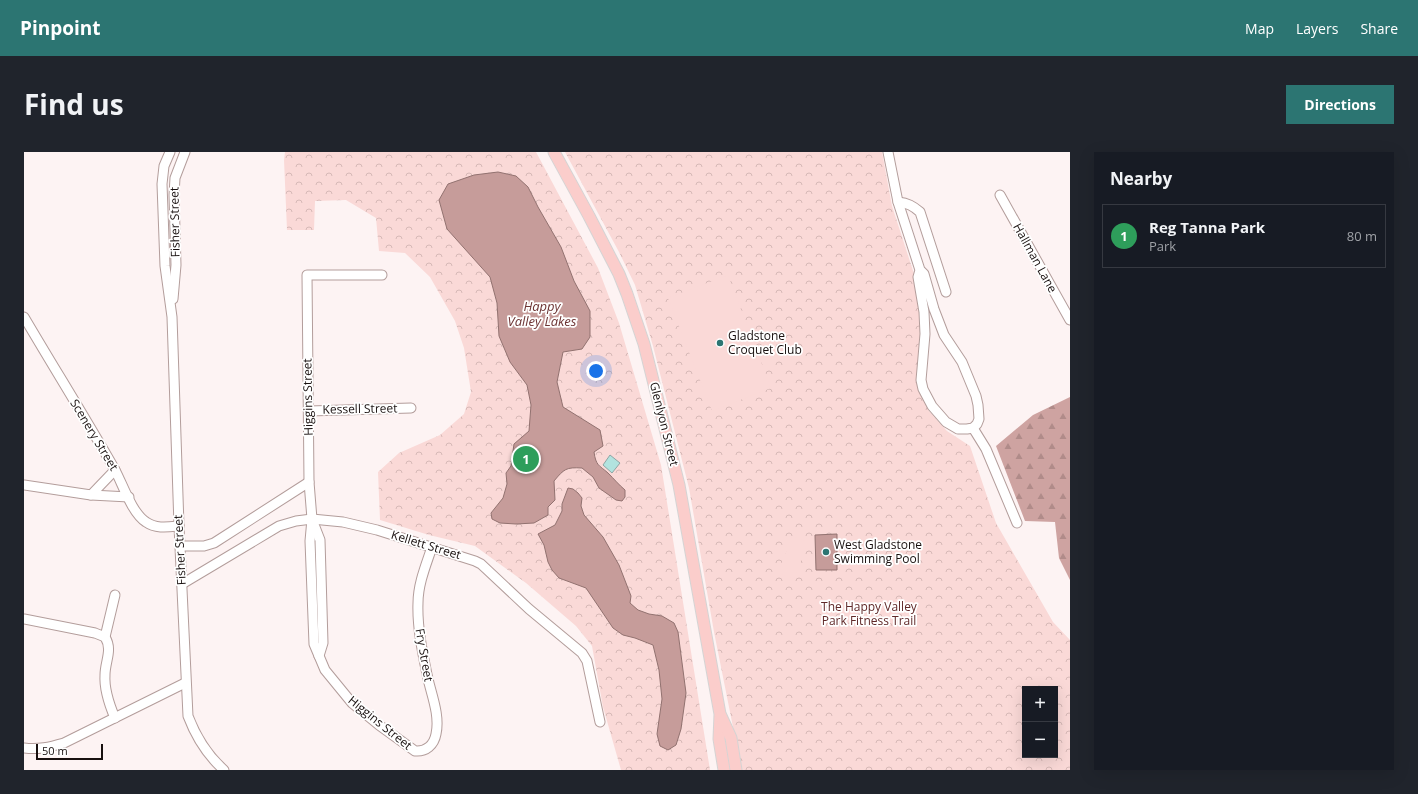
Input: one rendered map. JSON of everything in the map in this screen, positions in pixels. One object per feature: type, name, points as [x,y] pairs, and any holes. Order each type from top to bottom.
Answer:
[{"type":"main road","name":"Glenlyon Street","points":[[554,152],[619,274],[644,344],[679,485],[720,714],[719,740],[724,770]]},
{"type":"main road","name":"Glenlyon Street","points":[[720,714],[731,738],[736,770]]},
{"type":"street","name":"Fisher Street","points":[[170,152],[164,166],[162,184],[165,266],[172,317],[179,526],[188,716],[202,745],[214,762],[224,770]]},
{"type":"street","name":"Fisher Street","points":[[172,317],[176,265],[175,178],[185,152]]},
{"type":"street","points":[[888,152],[898,202],[920,270],[924,274],[934,310],[944,335],[962,362],[976,396],[978,406],[977,424],[967,430],[958,430],[946,422],[932,406],[923,389],[922,374],[925,334],[924,312],[918,277],[920,270]]},
{"type":"street","name":"Hallman Lane","points":[[1000,195],[1070,320]]},
{"type":"street","points":[[898,202],[905,202],[920,212],[946,292]]},
{"type":"street","name":"Higgins Street","points":[[382,275],[307,275],[309,482],[312,519],[310,541],[314,644],[325,670],[352,703],[415,751]]},
{"type":"street","name":"Scenery Street","points":[[24,318],[115,470],[136,510],[145,522],[153,526],[179,526]]},
{"type":"street","name":"Kessell Street","points":[[309,411],[411,408]]},
{"type":"street","points":[[972,428],[986,449],[1017,523]]},
{"type":"street","points":[[92,495],[115,470]]},
{"type":"street","points":[[180,546],[204,546],[214,543],[309,482]]},
{"type":"street","points":[[24,485],[92,495],[129,497]]},
{"type":"street","name":"Kellett Street","points":[[182,584],[279,526],[296,521],[312,519],[343,522],[432,547],[475,561],[481,564],[529,609],[582,653],[587,662],[600,722]]},
{"type":"street","name":"Fry Street","points":[[415,751],[422,752],[428,748],[434,742],[437,733],[436,712],[428,677],[418,610],[418,590],[432,547]]},
{"type":"street","points":[[115,718],[109,704],[105,684],[105,674],[110,648],[105,637],[116,595]]},
{"type":"street","points":[[24,618],[95,633],[105,637]]},
{"type":"street","points":[[24,748],[34,750],[48,748],[64,743],[186,683]]},
{"type":"green space","points":[[285,152],[536,152],[598,268],[619,323],[661,465],[710,770],[621,770],[603,707],[592,646],[576,626],[526,583],[475,546],[429,535],[380,520],[378,472],[399,453],[440,435],[464,414],[471,392],[464,348],[455,321],[430,277],[405,253],[379,251],[376,218],[346,200],[315,201],[314,230],[287,230],[284,160]]},
{"type":"green space","name":"The Happy Valley Park Fitness Trail","points":[[565,152],[882,152],[892,206],[917,283],[922,335],[917,370],[921,394],[929,411],[947,431],[970,446],[996,523],[1053,622],[1070,640],[1070,770],[740,770],[689,488],[653,346],[635,285],[619,252]]},
{"type":"green space","name":"Gladstone Croquet Club","points":[[728,275],[771,388],[712,411],[668,298]]},
{"type":"green space","points":[[1070,397],[1070,580],[1059,558],[1055,522],[1025,521],[996,446],[1033,415]]},
{"type":"green space","points":[[792,536],[808,542],[794,579],[778,573]]},
{"type":"water","name":"Happy Valley Lakes","points":[[498,172],[516,176],[528,187],[561,247],[574,281],[590,311],[590,337],[582,349],[563,352],[557,382],[563,407],[600,430],[603,446],[594,452],[598,465],[625,490],[625,497],[622,501],[616,500],[599,488],[593,477],[582,468],[572,468],[563,471],[554,481],[555,500],[548,507],[548,515],[534,523],[500,523],[492,519],[491,513],[503,498],[507,484],[506,473],[511,466],[514,444],[529,431],[531,405],[527,385],[510,362],[499,336],[497,303],[490,277],[447,229],[439,200],[448,184],[474,175]]},
{"type":"water","points":[[568,488],[573,489],[582,498],[581,506],[584,515],[603,537],[619,565],[631,596],[630,603],[638,610],[649,614],[662,616],[674,623],[678,632],[686,693],[681,729],[676,745],[668,750],[660,746],[657,734],[662,699],[659,670],[653,645],[623,635],[613,628],[586,588],[559,578],[552,570],[548,562],[544,545],[538,534],[555,525],[562,511],[562,504]]},
{"type":"water","name":"West Gladstone Swimming Pool","points":[[837,534],[837,570],[816,570],[815,535]]},
{"type":"building","points":[[610,455],[620,463],[612,473],[603,465]]},
{"type":"place","name":"Gladstone Croquet Club","points":[[720,343]]},
{"type":"place","name":"Reg Tanna Park","points":[[526,459]]},
{"type":"place","name":"West Gladstone Swimming Pool","points":[[826,552]]}]
